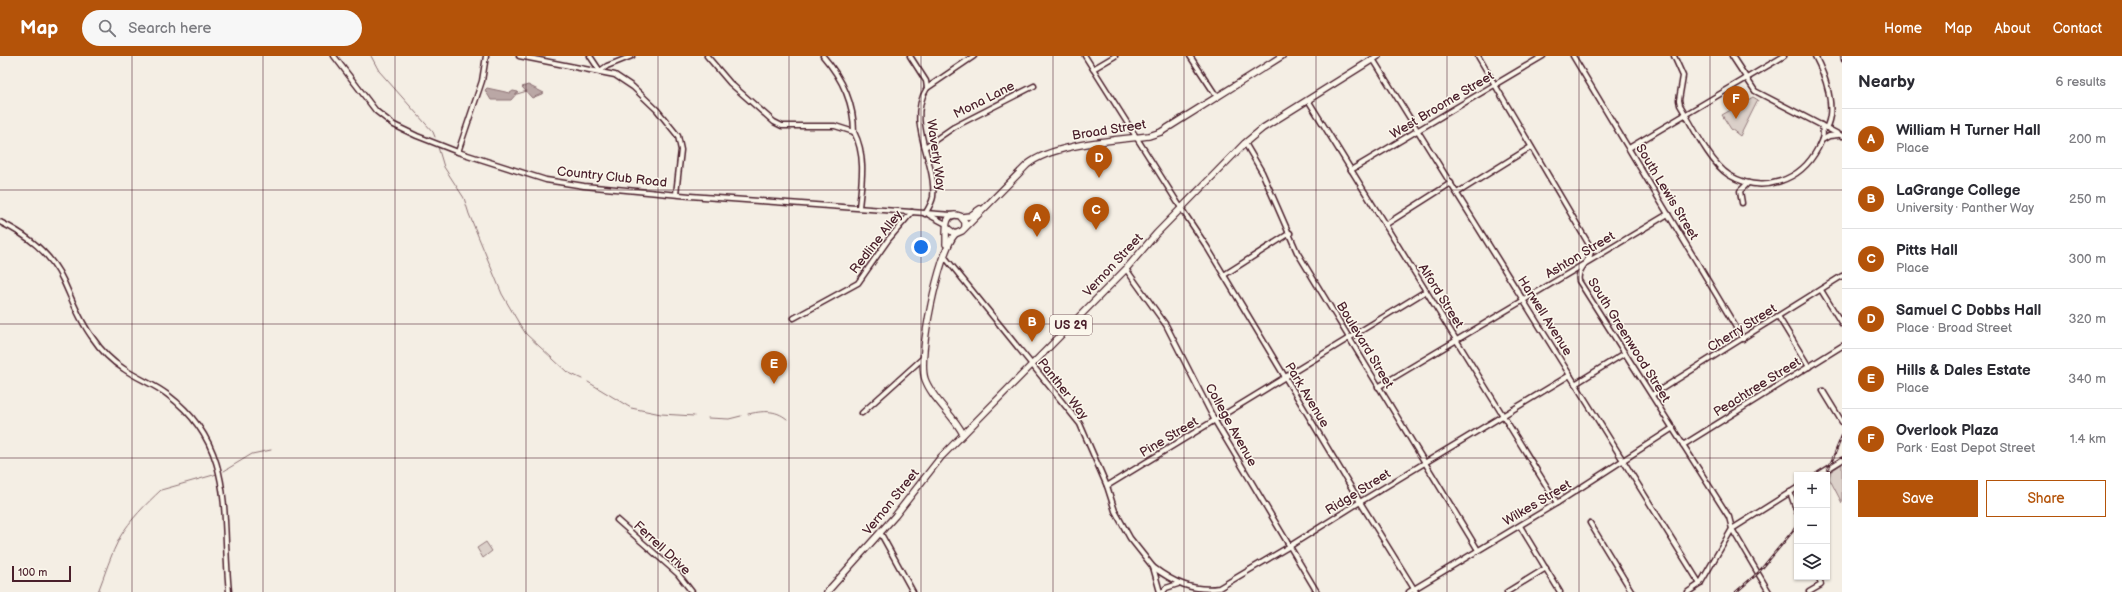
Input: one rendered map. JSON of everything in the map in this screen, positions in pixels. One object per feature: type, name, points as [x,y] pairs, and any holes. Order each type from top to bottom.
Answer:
[{"type":"main road","name":"Broad Street","points":[[965,227],[1031,161],[1044,154],[1061,149],[1150,136],[1161,132],[1282,56]]},
{"type":"main road","name":"Vernon Street","points":[[827,592],[881,534],[940,457],[1126,269],[1181,208],[1245,143],[1263,128],[1376,57]]},
{"type":"main road","name":"Broad Street","points":[[962,218],[970,216],[986,206]]},
{"type":"main road","points":[[947,246],[947,220],[953,215],[958,215],[962,218],[965,227],[962,231],[955,234],[947,246],[944,256],[934,291],[923,358],[923,372],[928,385],[958,424],[963,434]]},
{"type":"main road","points":[[946,226],[955,234]]},
{"type":"street","name":"Country Club Road","points":[[334,56],[376,110],[394,125],[458,152],[546,180],[585,186],[676,194],[953,215]]},
{"type":"street","points":[[458,152],[482,81],[486,56]]},
{"type":"street","points":[[519,56],[615,75],[633,87],[657,110],[678,136],[681,150],[676,194]]},
{"type":"street","points":[[590,56],[600,71]]},
{"type":"street","points":[[600,71],[607,66],[632,56]]},
{"type":"street","points":[[823,56],[846,89],[853,109],[854,132],[860,145],[862,177],[858,207]]},
{"type":"street","points":[[910,56],[926,81],[927,88],[974,56]]},
{"type":"street","name":"Park Avenue","points":[[1085,56],[1224,275],[1360,502],[1415,590]]},
{"type":"street","points":[[1093,69],[1115,56]]},
{"type":"street","points":[[1190,56],[1217,97]]},
{"type":"street","name":"South Greenwood Street","points":[[1478,56],[1591,249],[1579,274],[1579,281],[1730,517],[1732,530],[1769,592]]},
{"type":"street","name":"West Broome Street","points":[[1352,170],[1543,56]]},
{"type":"street","name":"South Lewis Street","points":[[1573,56],[1743,339]]},
{"type":"street","points":[[1674,56],[1683,76],[1679,100],[1713,158],[1723,170],[1732,177],[1748,183],[1770,184],[1795,175],[1810,162],[1822,141],[1824,134],[1821,125]]},
{"type":"street","points":[[1732,56],[1755,91],[1842,135]]},
{"type":"street","points":[[1629,148],[1784,56]]},
{"type":"street","points":[[1815,56],[1821,69],[1831,109],[1830,121],[1826,128]]},
{"type":"street","points":[[708,57],[730,82],[774,122],[782,126],[835,126],[854,132]]},
{"type":"street","name":"Harwell Avenue","points":[[1376,57],[1418,131],[1700,584]]},
{"type":"street","name":"Mona Lane","points":[[925,147],[954,127],[1034,86]]},
{"type":"street","name":"Waverly Way","points":[[927,88],[922,96],[919,124],[925,147],[933,195],[927,214]]},
{"type":"street","name":"Alford Street","points":[[1308,100],[1557,503]]},
{"type":"street","points":[[1822,141],[1829,136],[1842,135]]},
{"type":"street","name":"Boulevard Street","points":[[1245,143],[1262,172],[1298,252],[1349,339],[1478,550]]},
{"type":"street","points":[[1457,193],[1531,147]]},
{"type":"street","points":[[1385,225],[1451,183]]},
{"type":"street","points":[[1742,203],[1740,191],[1748,183]]},
{"type":"street","name":"Redline Alley","points":[[794,318],[858,283],[885,244],[912,212]]},
{"type":"street","name":"Country Club Road","points":[[927,214],[946,226]]},
{"type":"street","name":"Ashton Street","points":[[1378,386],[1668,214]]},
{"type":"street","points":[[0,222],[28,238],[49,258],[62,278],[83,323],[103,351],[124,369],[173,398],[190,414],[203,432],[215,455],[221,479],[229,592]]},
{"type":"street","points":[[1224,275],[1290,233]]},
{"type":"street","name":"Panther Way","points":[[944,256],[1080,424],[1107,486],[1111,503],[1125,530],[1153,568],[1162,592]]},
{"type":"street","name":"College Avenue","points":[[1126,269],[1166,325],[1215,421],[1317,592]]},
{"type":"street","name":"Cherry Street","points":[[1652,396],[1842,276]]},
{"type":"street","points":[[1821,290],[1842,324]]},
{"type":"street","name":"Pine Street","points":[[1107,486],[1426,291]]},
{"type":"street","points":[[1778,316],[1809,367]]},
{"type":"street","name":"Peachtree Street","points":[[1684,445],[1842,346]]},
{"type":"street","points":[[1575,384],[1624,352]]},
{"type":"street","points":[[862,413],[923,358]]},
{"type":"street","name":"Ridge Street","points":[[1153,568],[1178,584],[1188,588],[1202,590],[1219,588],[1570,375]]},
{"type":"street","points":[[1823,391],[1842,422]]},
{"type":"street","name":"Wilkes Street","points":[[1410,592],[1557,503],[1673,428]]},
{"type":"street","points":[[1823,472],[1842,460]]},
{"type":"street","points":[[1688,592],[1700,584],[1732,530],[1794,490]]},
{"type":"street","points":[[1790,492],[1796,508]]},
{"type":"street","name":"Ferrell Drive","points":[[617,520],[678,574],[692,592]]},
{"type":"street","points":[[1590,523],[1632,592]]},
{"type":"street","points":[[1520,526],[1560,592]]},
{"type":"street","points":[[881,534],[913,592]]},
{"type":"street","points":[[1507,592],[1546,568]]},
{"type":"street","points":[[1809,592],[1821,585],[1820,580]]},
{"type":"street","points":[[1162,592],[1166,588],[1178,584]]},
{"type":"shaded area","points":[[528,85],[544,93],[532,98],[522,87]]},
{"type":"shaded area","points":[[487,88],[510,93],[513,91],[518,92],[511,100],[491,100],[485,90]]},
{"type":"shaded area","points":[[1753,97],[1758,100],[1740,136],[1731,129],[1722,115]]},
{"type":"shaded area","points":[[1842,464],[1842,503],[1830,480],[1831,471]]},
{"type":"shaded area","points":[[486,542],[492,551],[483,558],[477,548]]},
{"type":"waterway","points":[[371,56],[379,71],[433,132],[435,137]]},
{"type":"waterway","points":[[517,94],[527,91]]},
{"type":"waterway","points":[[438,147],[444,167],[464,198],[469,214],[502,294],[520,325],[526,334],[567,372],[582,379]]},
{"type":"waterway","points":[[588,382],[631,408],[661,414],[694,416]]},
{"type":"waterway","points":[[748,414],[773,412],[787,419]]},
{"type":"waterway","points":[[708,418],[729,419],[741,416]]},
{"type":"waterway","points":[[224,471],[252,454],[271,450]]},
{"type":"waterway","points":[[98,592],[120,537],[133,518],[161,490],[217,474]]},
{"type":"railway","points":[[1841,56],[1842,61]]},
{"type":"railway","points":[[1827,472],[1842,436]]},
{"type":"railway","points":[[1736,592],[1758,573],[1794,530]]},
{"type":"place","name":"Overlook Plaza","points":[[1736,119]]},
{"type":"place","name":"Samuel C Dobbs Hall","points":[[1099,178]]},
{"type":"place","name":"Pitts Hall","points":[[1096,230]]},
{"type":"place","name":"William H Turner Hall","points":[[1037,237]]},
{"type":"place","name":"LaGrange College","points":[[1032,342]]},
{"type":"place","name":"Hills & Dales Estate","points":[[774,384]]}]
